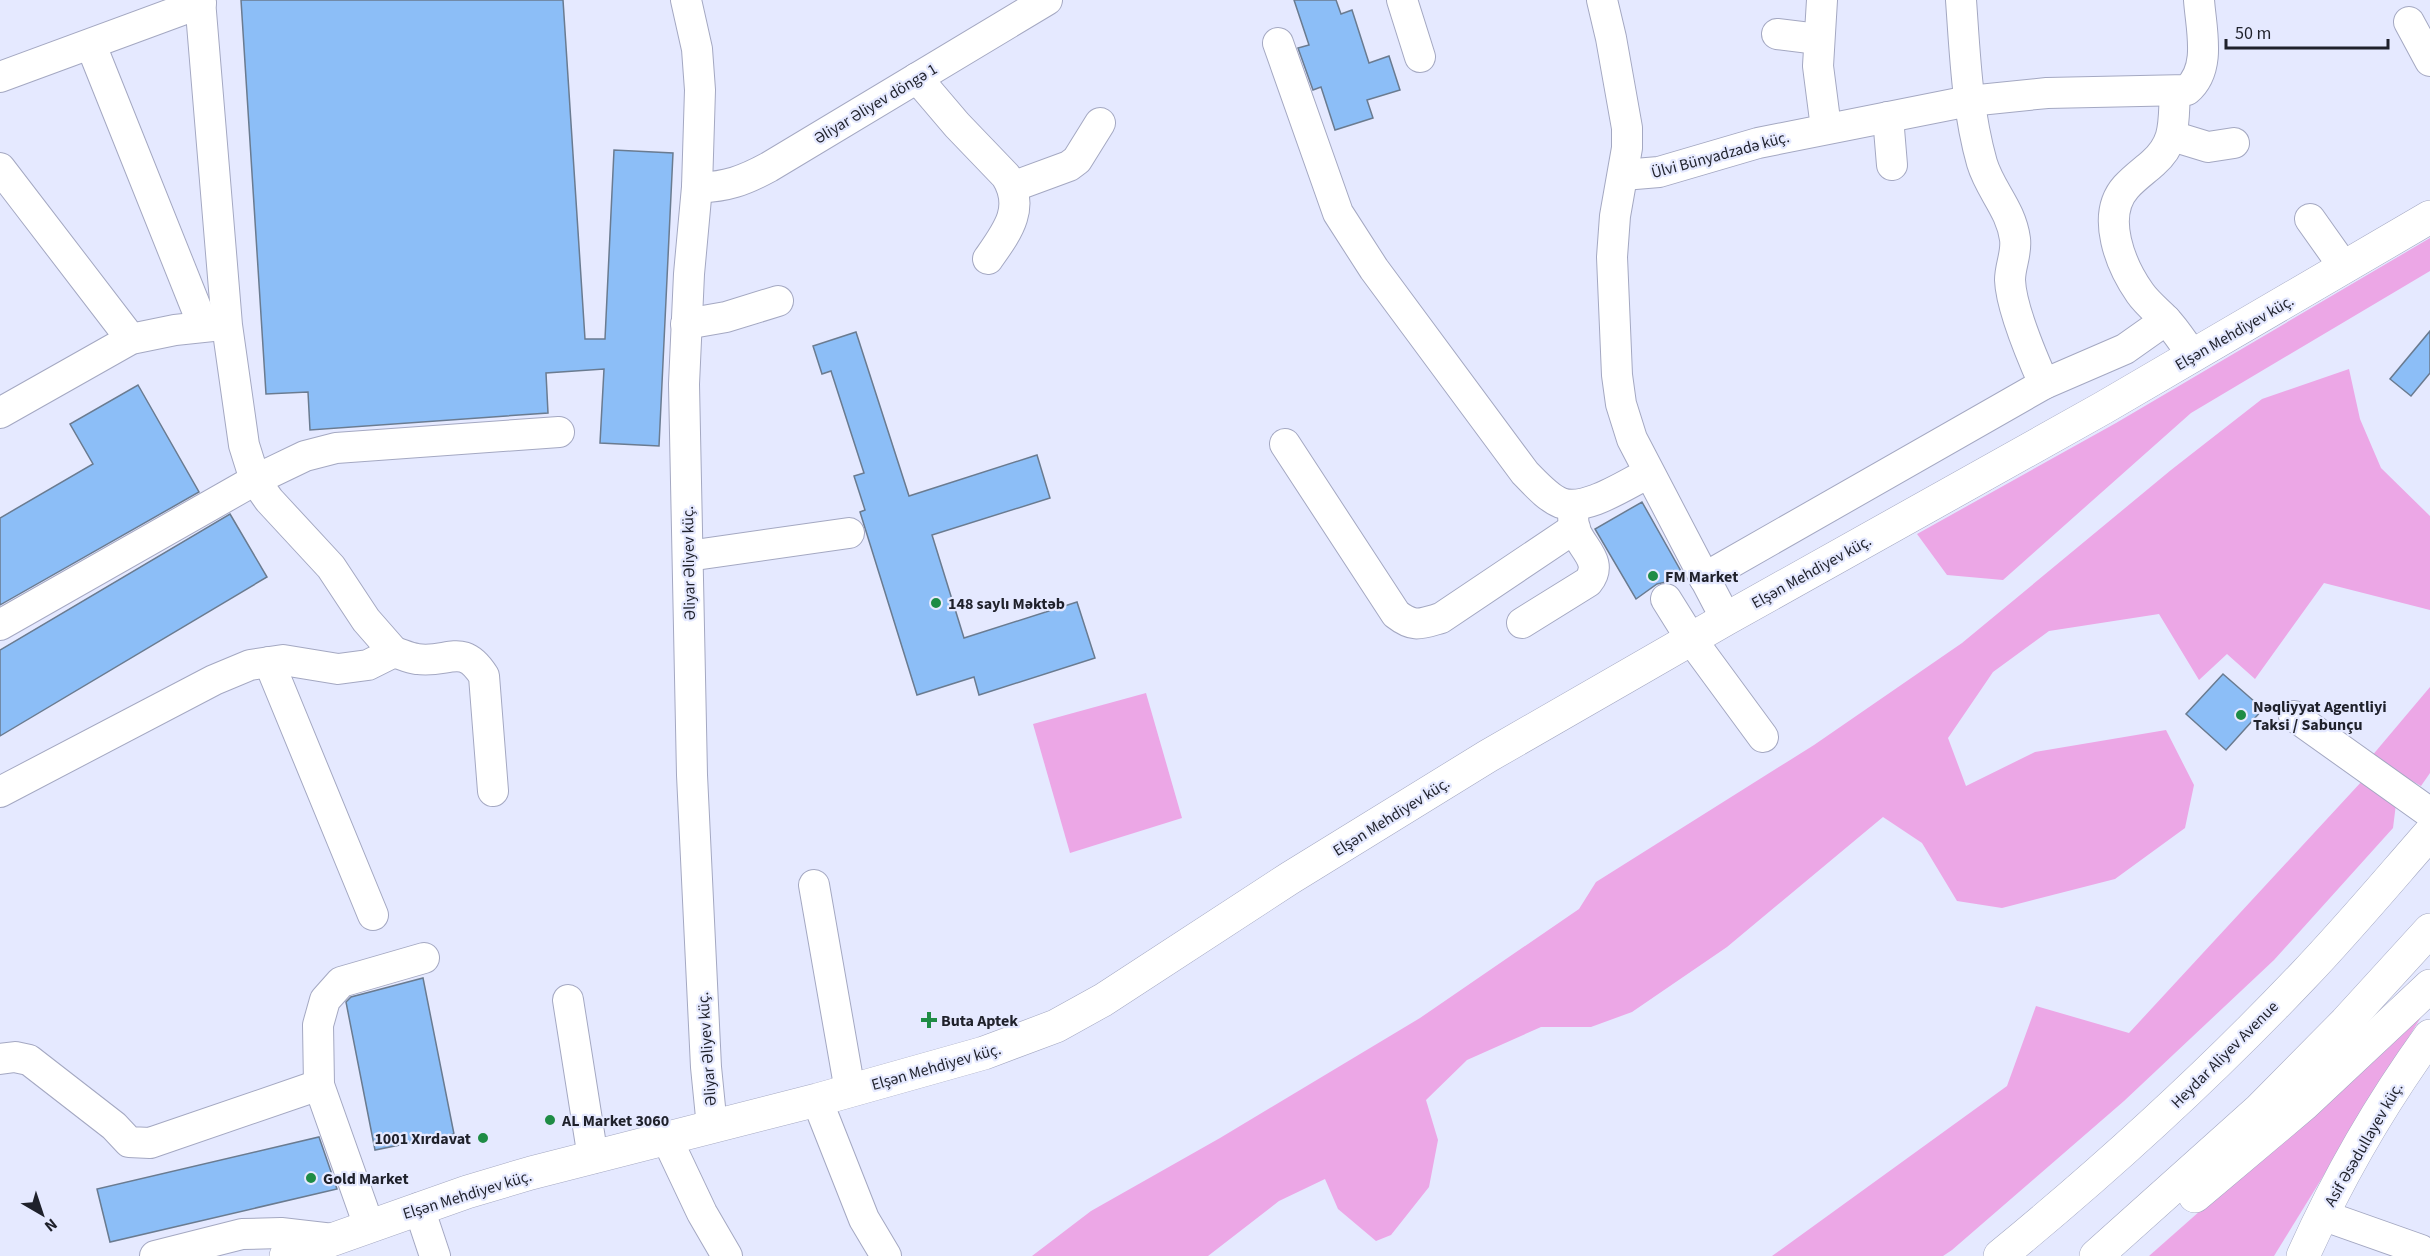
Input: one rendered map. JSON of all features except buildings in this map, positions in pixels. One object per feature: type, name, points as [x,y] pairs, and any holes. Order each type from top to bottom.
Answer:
[{"type":"main road","name":"Elşən Mehdiyev küç.","points":[[286,1256],[419,1208],[531,1173],[817,1101],[1016,1043],[1056,1026],[1094,1006],[1290,878],[1413,802],[1726,618],[2193,356],[2430,217]]},
{"type":"main road","name":"Heydar Aliyev Avenue","points":[[2000,1256],[2138,1138],[2213,1066],[2304,975],[2430,833]]},
{"type":"main road","points":[[2096,1256],[2259,1110],[2346,1022],[2430,930]]},
{"type":"main road","points":[[2121,1256],[2303,1105],[2430,986]]},
{"type":"main road","name":"Asif Əsədullayev küç.","points":[[2303,1256],[2368,1129],[2430,1036]]},
{"type":"street","name":"Əliyar Əliyev küç.","points":[[686,0],[697,49],[700,90],[697,187],[686,324],[684,384],[692,775],[705,1067],[712,1127]]},
{"type":"street","name":"Əliyar Əliyev döngə 1","points":[[697,187],[712,187],[744,180],[917,78],[1004,11],[1047,0]]},
{"type":"street","points":[[1402,0],[1420,57]]},
{"type":"street","points":[[1602,0],[1627,128],[1612,257],[1617,375],[1621,404],[1632,439],[1726,618]]},
{"type":"street","points":[[1822,0],[1818,66],[1826,128]]},
{"type":"street","points":[[1961,0],[1969,101],[1982,163],[1987,177],[2005,205],[2015,238],[2010,278],[2012,290],[2028,346],[2044,384]]},
{"type":"street","points":[[2193,356],[2166,320],[2142,296],[2132,280],[2115,236],[2114,217],[2117,201],[2124,188],[2168,148],[2172,136],[2175,92],[2187,90],[2196,83],[2203,66],[2199,0]]},
{"type":"street","points":[[0,77],[91,45],[201,1],[215,325]]},
{"type":"street","points":[[2409,22],[2430,61]]},
{"type":"street","points":[[1777,34],[1818,39]]},
{"type":"street","points":[[1278,43],[1328,188],[1338,213],[1353,238],[1445,367],[1525,473],[1560,502],[1574,517],[1595,566],[1595,573],[1588,582],[1522,623]]},
{"type":"street","points":[[91,45],[215,325],[244,445],[255,480],[269,500],[331,567],[366,620],[394,652],[417,659],[462,656],[475,662],[484,676],[493,791]]},
{"type":"street","points":[[917,78],[943,110],[1006,176],[1012,187],[1016,203],[1011,222],[988,259]]},
{"type":"street","name":"Ülvi Bünyadzadə küç.","points":[[1623,175],[1659,172],[1726,151],[1826,128],[1969,101],[2047,93],[2175,92]]},
{"type":"street","points":[[1888,117],[1892,165]]},
{"type":"street","points":[[1012,187],[1069,166],[1077,160],[1100,123]]},
{"type":"street","points":[[2172,136],[2208,147],[2234,143]]},
{"type":"street","points":[[0,168],[131,339]]},
{"type":"street","points":[[2310,219],[2344,267]]},
{"type":"street","points":[[686,324],[726,317],[778,301]]},
{"type":"street","points":[[1704,578],[2044,384],[2125,349],[2166,320]]},
{"type":"street","points":[[0,413],[131,339],[215,325]]},
{"type":"street","points":[[0,625],[255,480],[305,456],[336,448],[559,432]]},
{"type":"street","points":[[1285,444],[1396,614],[1408,624],[1421,624],[1441,618],[1574,517],[1589,502],[1649,473]]},
{"type":"street","points":[[688,556],[849,533]]},
{"type":"street","points":[[1666,599],[1691,639],[1764,737]]},
{"type":"street","points":[[0,792],[214,680],[250,666],[283,660],[338,669],[368,666],[394,652]]},
{"type":"street","points":[[268,662],[373,915]]},
{"type":"street","points":[[2294,716],[2430,813]]},
{"type":"street","points":[[814,885],[850,1091]]},
{"type":"street","points":[[369,1226],[319,1084],[318,1025],[325,1000],[341,982],[424,958]]},
{"type":"street","points":[[568,1000],[593,1158]]},
{"type":"street","points":[[0,1059],[15,1057],[29,1060],[114,1126],[129,1142],[150,1143],[319,1084]]},
{"type":"street","points":[[817,1101],[864,1219],[886,1256]]},
{"type":"street","points":[[667,1139],[702,1213],[727,1256]]},
{"type":"street","points":[[419,1208],[435,1256]]},
{"type":"street","points":[[2322,1215],[2421,1250]]},
{"type":"street","points":[[154,1256],[242,1234],[281,1233],[333,1239]]},
{"type":"shaded area","points":[[2430,238],[2430,271],[2191,413],[2003,580],[1947,575],[1917,534],[2116,423]]},
{"type":"shaded area","points":[[2349,369],[2360,419],[2381,468],[2430,516],[2430,610],[2324,583],[2255,679],[2227,654],[2199,680],[2159,614],[2049,631],[1993,672],[1948,738],[1966,786],[2035,752],[2166,730],[2194,785],[2185,828],[2115,879],[2002,908],[1957,901],[1922,843],[1883,817],[1727,947],[1632,1012],[1591,1027],[1541,1027],[1467,1060],[1426,1100],[1438,1140],[1429,1187],[1391,1235],[1376,1241],[1338,1209],[1325,1179],[1279,1201],[1208,1256],[1032,1256],[1091,1211],[1220,1138],[1420,1018],[1579,909],[1596,882],[1814,745],[1962,643],[2171,470],[2262,399]]},
{"type":"shaded area","points":[[2430,687],[2430,773],[2421,786],[2371,757]]},
{"type":"shaded area","points":[[1146,693],[1182,818],[1070,853],[1033,724]]},
{"type":"shaded area","points":[[2363,780],[2396,804],[2393,828],[2274,960],[2124,1101],[1952,1250],[1943,1256],[1772,1256],[2007,1086],[2036,1006],[2129,1033]]},
{"type":"shaded area","points":[[2423,1014],[2274,1256],[2149,1256]]},
{"type":"place","name":"FM Market","points":[[1653,576]]},
{"type":"place","name":"148 saylı Məktəb","points":[[936,603]]},
{"type":"place","name":"Nəqliyyat Agentliyi Taksi / Sabunçu","points":[[2241,715]]},
{"type":"place","name":"Buta Aptek","points":[[929,1020]]},
{"type":"place","name":"AL Market 3060","points":[[550,1120]]},
{"type":"place","name":"1001 Xırdavat","points":[[483,1138]]},
{"type":"place","name":"Gold Market","points":[[311,1178]]}]
